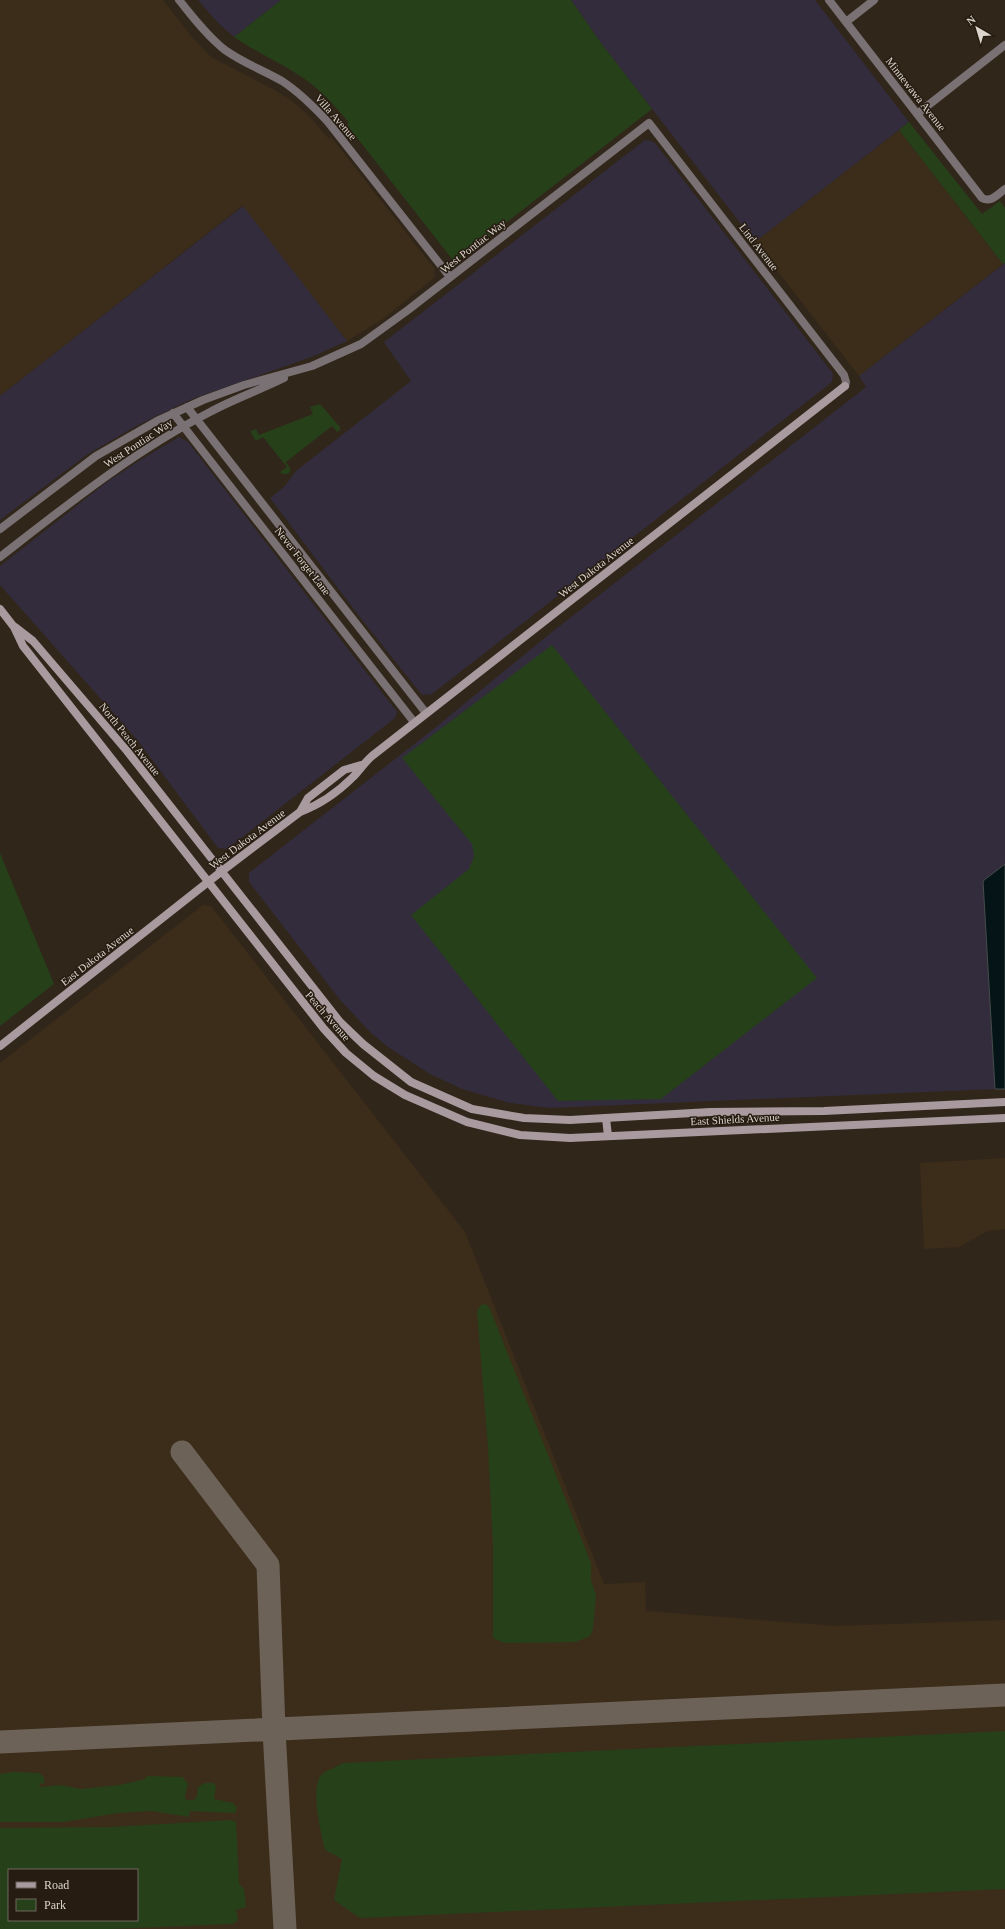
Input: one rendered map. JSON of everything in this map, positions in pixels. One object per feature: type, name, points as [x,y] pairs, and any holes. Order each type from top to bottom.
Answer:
[{"type":"main road","name":"West Dakota Avenue","points":[[208,883],[300,812],[315,807],[354,777],[361,765],[414,722],[845,386]]},
{"type":"main road","name":"North Peach Avenue","points":[[0,609],[14,627],[23,646],[208,883]]},
{"type":"main road","name":"North Peach Avenue","points":[[14,627],[33,641],[127,751],[222,871]]},
{"type":"main road","name":"West Dakota Avenue","points":[[300,812],[308,798],[344,770],[361,765]]},
{"type":"main road","name":"East Shields Avenue","points":[[222,871],[335,1016],[363,1044],[411,1082],[472,1109],[524,1118],[570,1120],[710,1112],[824,1111],[1005,1102]]},
{"type":"main road","name":"East Dakota Avenue","points":[[0,1046],[208,883]]},
{"type":"main road","name":"Peach Avenue","points":[[208,883],[305,1006],[346,1053],[374,1076],[405,1095],[467,1122]]},
{"type":"main road","points":[[606,1118],[608,1136]]},
{"type":"main road","name":"East Shields Avenue","points":[[467,1122],[520,1135],[570,1138],[1005,1118]]},
{"type":"street","name":"Villa Avenue","points":[[179,0],[204,29],[224,49],[244,62],[281,81],[311,104],[328,122],[450,277]]},
{"type":"street","name":"Minnewawa Avenue","points":[[829,0],[982,198],[991,200],[1005,189]]},
{"type":"street","points":[[846,22],[874,0]]},
{"type":"street","points":[[917,114],[1005,44]]},
{"type":"street","name":"West Pontiac Way","points":[[0,557],[88,489],[137,455],[197,419],[301,370],[346,352],[361,344],[649,123]]},
{"type":"street","name":"Lind Avenue","points":[[649,123],[844,375],[846,382],[845,386]]},
{"type":"street","name":"West Pontiac Way","points":[[0,529],[96,456],[173,413],[244,384],[301,370]]},
{"type":"street","name":"Never Forget Lane","points":[[187,407],[426,713]]},
{"type":"street","name":"Never Forget Lane","points":[[173,413],[414,722]]},
{"type":"shaded area","points":[[0,0],[163,0],[192,37],[211,57],[273,89],[292,101],[311,118],[329,139],[331,137],[434,268],[434,278],[383,319],[347,341],[242,206],[0,396]]},
{"type":"shaded area","points":[[198,0],[281,0],[234,37],[218,23]]},
{"type":"shaded area","points":[[571,0],[815,0],[909,122],[755,242],[601,43]]},
{"type":"shaded area","points":[[899,130],[1003,264],[859,376],[755,242]]},
{"type":"shaded area","points":[[645,140],[655,143],[831,371],[833,374],[832,382],[432,694],[422,695],[359,616],[270,498],[285,486],[296,471],[411,381],[384,342]]},
{"type":"shaded area","points":[[243,206],[347,341],[314,356],[192,399],[138,425],[88,454],[0,520],[0,396]]},
{"type":"shaded area","points":[[1005,263],[1005,864],[983,881],[995,1089],[550,1108],[510,1103],[462,1089],[430,1074],[388,1047],[372,1034],[341,1001],[249,882],[249,873],[431,731],[552,632],[866,387],[859,376]]},
{"type":"shaded area","points":[[179,437],[188,442],[397,712],[395,718],[227,849],[218,848],[138,741],[0,585],[0,566],[107,482]]},
{"type":"shaded area","points":[[1005,864],[1005,1089],[995,1089],[983,881]]},
{"type":"shaded area","points":[[203,905],[211,906],[465,1232],[604,1584],[645,1582],[646,1611],[836,1626],[1005,1620],[1005,1929],[0,1929],[0,1063]]},
{"type":"shaded area","points":[[1005,1158],[1005,1229],[988,1231],[959,1247],[924,1249],[920,1163]]},
{"type":"green space","points":[[281,0],[571,0],[601,43],[652,109],[462,257],[452,259],[347,125],[349,123],[319,90],[289,69],[234,37]]},
{"type":"green space","points":[[909,122],[982,214],[1000,201],[1005,208],[1005,263],[1003,264],[899,130]]},
{"type":"green space","points":[[320,404],[340,427],[340,430],[337,432],[332,426],[286,462],[291,470],[288,474],[282,474],[280,472],[287,467],[263,437],[256,441],[251,431],[256,429],[259,435],[313,414],[310,407]]},
{"type":"green space","points":[[552,645],[817,978],[661,1099],[558,1101],[411,915],[469,869],[474,856],[472,844],[402,758]]},
{"type":"green space","points":[[0,853],[54,984],[0,1026]]},
{"type":"green space","points":[[486,1304],[490,1309],[591,1563],[591,1581],[596,1594],[593,1629],[590,1636],[576,1642],[504,1643],[493,1638],[493,1544],[488,1448],[477,1311],[481,1305]]},
{"type":"green space","points":[[1005,1731],[1005,1889],[360,1918],[334,1900],[342,1859],[325,1850],[317,1811],[316,1791],[321,1775],[343,1763]]},
{"type":"green space","points":[[14,1772],[39,1773],[44,1777],[44,1784],[39,1783],[40,1787],[61,1785],[80,1789],[120,1785],[145,1779],[147,1776],[183,1777],[188,1784],[185,1796],[186,1800],[194,1800],[197,1796],[198,1787],[205,1783],[213,1783],[216,1786],[214,1799],[233,1803],[237,1808],[235,1813],[190,1811],[189,1817],[152,1811],[118,1813],[63,1822],[0,1822],[0,1774]]},
{"type":"green space","points":[[231,1820],[236,1822],[239,1884],[244,1889],[246,1907],[236,1910],[238,1920],[233,1924],[110,1929],[0,1929],[0,1828],[111,1827]]},
{"type":"taxiway","points":[[182,1452],[268,1565],[274,1730],[285,1929]]},
{"type":"taxiway","points":[[0,1742],[1005,1695]]}]
